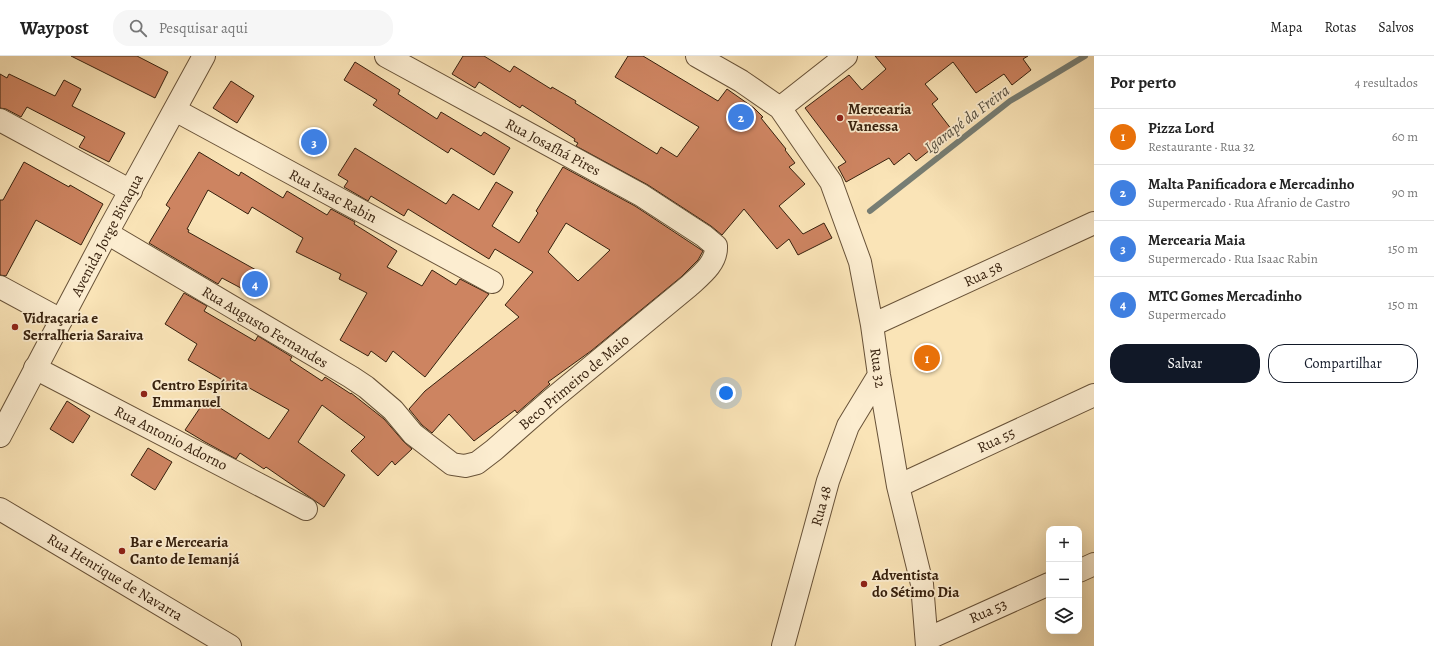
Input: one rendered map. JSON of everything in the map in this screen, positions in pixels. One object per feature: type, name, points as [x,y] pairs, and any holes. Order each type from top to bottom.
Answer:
[{"type":"street","name":"Rua Josafhá Pires","points":[[386,56],[641,195],[704,236],[716,246]]},
{"type":"street","points":[[697,56],[741,81],[780,108],[846,56]]},
{"type":"street","name":"Avenida Jorge Bivaqua","points":[[0,436],[107,233],[175,110],[199,58]]},
{"type":"street","name":"Rua 32","points":[[780,108],[831,182],[860,262],[872,325],[898,486],[922,584],[927,642]]},
{"type":"street","name":"Rua Isaac Rabin","points":[[175,110],[492,282]]},
{"type":"street","points":[[0,120],[131,191]]},
{"type":"street","name":"Rua 58","points":[[872,325],[1094,223]]},
{"type":"street","name":"Rua Augusto Fernandes","points":[[107,233],[351,377],[366,387],[392,410],[413,434]]},
{"type":"street","name":"Beco Primeiro de Maio","points":[[413,434],[452,464],[465,466],[477,463],[689,286],[707,269],[716,255],[716,246]]},
{"type":"street","points":[[0,287],[61,320]]},
{"type":"street","name":"Rua Antonio Adorno","points":[[36,368],[306,509]]},
{"type":"street","name":"Rua 48","points":[[782,646],[828,481],[848,426],[879,375]]},
{"type":"street","name":"Rua 55","points":[[898,486],[1094,395]]},
{"type":"street","name":"Rua Henrique de Navarra","points":[[0,509],[230,646]]},
{"type":"street","points":[[1082,570],[1094,564]]},
{"type":"street","name":"Rua 53","points":[[927,642],[1046,585]]},
{"type":"building","points":[[71,56],[137,56],[168,72],[155,98]]},
{"type":"building","points":[[463,56],[484,56],[510,72],[514,66],[551,89],[552,87],[576,101],[575,103],[657,154],[661,147],[677,157],[699,127],[615,77],[628,56],[643,56],[718,101],[727,89],[754,108],[763,117],[761,118],[786,149],[785,150],[795,163],[789,167],[805,184],[779,206],[803,234],[824,223],[832,238],[798,255],[789,239],[777,249],[744,209],[722,235],[711,226],[648,185],[576,146],[578,143],[574,141],[575,139],[522,105],[520,108],[479,82],[475,88],[452,74]]},
{"type":"building","points":[[875,56],[1028,56],[1023,59],[1031,70],[1012,85],[1004,74],[976,93],[953,62],[925,84],[938,99],[932,104],[952,130],[937,140],[939,143],[916,161],[909,153],[894,165],[889,158],[846,182],[838,167],[846,162],[805,108],[849,75],[862,90],[886,69]]},
{"type":"building","points":[[355,62],[400,90],[398,94],[437,119],[441,112],[481,136],[484,132],[510,148],[494,175],[451,148],[448,153],[373,105],[377,100],[344,80]]},
{"type":"building","points":[[0,74],[7,78],[9,74],[55,96],[64,80],[81,89],[72,106],[125,133],[109,162],[79,147],[85,137],[27,107],[21,117],[6,109],[0,108]]},
{"type":"building","points":[[231,81],[254,96],[237,123],[213,108]]},
{"type":"building","points":[[355,148],[446,204],[453,194],[479,210],[496,182],[513,192],[492,226],[519,243],[538,213],[536,211],[563,167],[635,206],[703,251],[698,260],[681,277],[591,351],[548,382],[550,384],[517,413],[515,410],[474,441],[449,414],[432,433],[422,425],[409,409],[425,391],[519,317],[505,305],[533,272],[495,249],[489,259],[408,209],[404,216],[371,196],[368,201],[344,187],[348,181],[338,175]],"holes":[[[566,223],[610,250],[578,281],[548,252]]]},
{"type":"building","points":[[199,152],[239,176],[241,172],[283,198],[287,191],[327,215],[331,209],[355,222],[354,224],[397,251],[387,267],[422,286],[432,270],[456,285],[460,279],[489,294],[425,377],[393,351],[386,362],[371,351],[368,356],[340,340],[367,293],[339,279],[341,274],[296,252],[303,238],[252,207],[248,214],[208,190],[187,229],[189,230],[188,232],[265,275],[254,295],[222,278],[218,284],[149,243],[170,208],[166,205]]},
{"type":"building","points":[[24,162],[69,187],[70,185],[103,204],[81,245],[36,220],[6,276],[0,275],[0,200],[3,200]]},
{"type":"building","points":[[184,293],[207,306],[204,311],[255,341],[258,336],[292,357],[290,360],[322,381],[325,377],[351,393],[384,419],[412,449],[395,465],[392,461],[378,476],[351,451],[365,437],[322,405],[298,442],[345,475],[324,507],[266,467],[264,469],[240,453],[236,459],[185,430],[206,399],[269,439],[289,410],[235,380],[231,385],[188,360],[197,344],[165,324]]},
{"type":"building","points":[[67,401],[90,416],[73,443],[50,429]]},
{"type":"building","points":[[148,448],[172,462],[155,490],[131,475]]},
{"type":"waterway","name":"Igarapé da Freira","points":[[870,211],[1010,101],[1085,56]]},
{"type":"place","name":"Malta Panificadora e Mercadinho","points":[[741,117]]},
{"type":"place","name":"Mercearia Vanessa","points":[[840,118]]},
{"type":"place","name":"Mercearia Maia","points":[[314,142]]},
{"type":"place","name":"MTC Gomes Mercadinho","points":[[255,284]]},
{"type":"place","name":"Vidraçaria e Serralheria Saraiva","points":[[15,327]]},
{"type":"place","name":"Pizza Lord","points":[[927,358]]},
{"type":"place","name":"Centro Espírita Emmanuel","points":[[144,394]]},
{"type":"place","name":"Bar e Mercearia Canto de Iemanjá","points":[[122,551]]},
{"type":"place","name":"Adventista do Sétimo Dia","points":[[864,584]]}]
